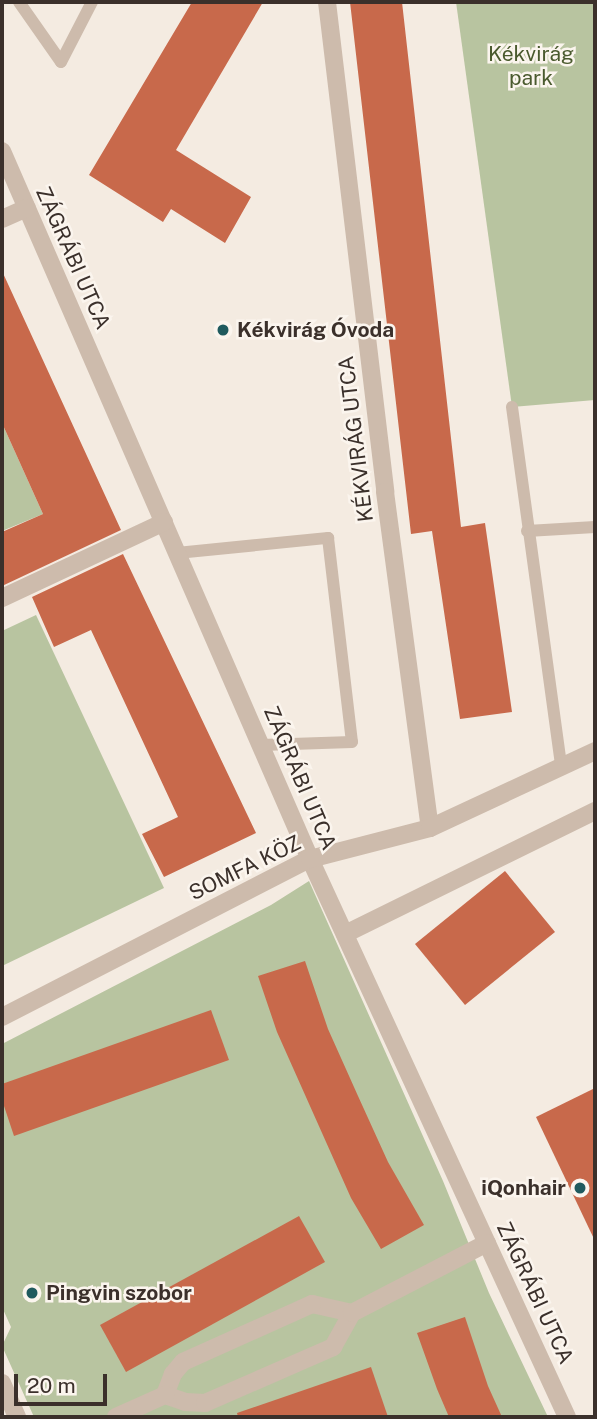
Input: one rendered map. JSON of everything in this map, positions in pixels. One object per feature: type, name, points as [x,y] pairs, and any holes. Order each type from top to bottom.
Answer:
[{"type":"street","name":"KÉKVIRÁG UTCA","points":[[327,2],[384,478],[430,828]]},
{"type":"street","name":"ZÁGRÁBI UTCA","points":[[2,152],[310,859],[567,1417]]},
{"type":"street","points":[[2,219],[27,208]]},
{"type":"street","points":[[2,598],[164,522]]},
{"type":"street","name":"SOMFA KÖZ","points":[[2,1017],[310,859],[430,828],[595,751]]},
{"type":"street","points":[[345,934],[595,811]]},
{"type":"street","points":[[116,1417],[165,1395],[184,1402],[205,1403],[333,1347],[352,1313],[487,1243]]},
{"type":"street","points":[[165,1395],[173,1374],[183,1362],[312,1304],[352,1313]]},
{"type":"street","points":[[2,1383],[17,1417]]},
{"type":"lane","points":[[19,2],[61,62],[92,2]]},
{"type":"lane","points":[[512,407],[561,767]]},
{"type":"lane","points":[[527,531],[595,527]]},
{"type":"lane","points":[[177,554],[328,538],[352,742],[261,745]]},
{"type":"green space","name":"Kékvirág park","points":[[456,2],[595,2],[595,400],[512,407]]},
{"type":"green space","points":[[2,423],[43,514],[2,531]]},
{"type":"green space","points":[[36,615],[164,888],[2,966],[2,631]]},
{"type":"green space","points":[[309,881],[443,1181],[489,1293],[548,1417],[34,1417],[2,1346],[11,1327],[2,1307],[2,1044],[271,905]]},
{"type":"building","points":[[192,2],[263,2],[176,150],[251,197],[225,243],[171,209],[163,222],[89,175]]},
{"type":"building","points":[[350,2],[402,2],[461,527],[485,523],[512,712],[460,719],[432,531],[411,534]]},
{"type":"building","points":[[2,271],[121,530],[2,586],[2,532],[43,514],[2,423]]},
{"type":"building","points":[[123,554],[256,833],[164,877],[142,834],[178,817],[91,630],[54,647],[32,597]]},
{"type":"building","points":[[505,871],[555,932],[465,1005],[415,944]]},
{"type":"building","points":[[305,961],[328,1029],[358,1096],[388,1162],[424,1225],[381,1249],[351,1198],[277,1032],[258,976]]},
{"type":"building","points":[[211,1010],[229,1060],[14,1136],[2,1100],[2,1084]]},
{"type":"building","points":[[595,1088],[595,1241],[536,1117]]},
{"type":"building","points":[[299,1216],[325,1262],[126,1372],[100,1325]]},
{"type":"building","points":[[465,1317],[488,1386],[502,1417],[449,1417],[437,1389],[417,1333]]},
{"type":"building","points":[[371,1367],[388,1417],[238,1417],[237,1413]]},
{"type":"place","name":"Kékvirág Óvoda","points":[[223,330]]},
{"type":"place","name":"iQonhair","points":[[580,1188]]},
{"type":"place","name":"Pingvin szobor","points":[[32,1293]]}]
